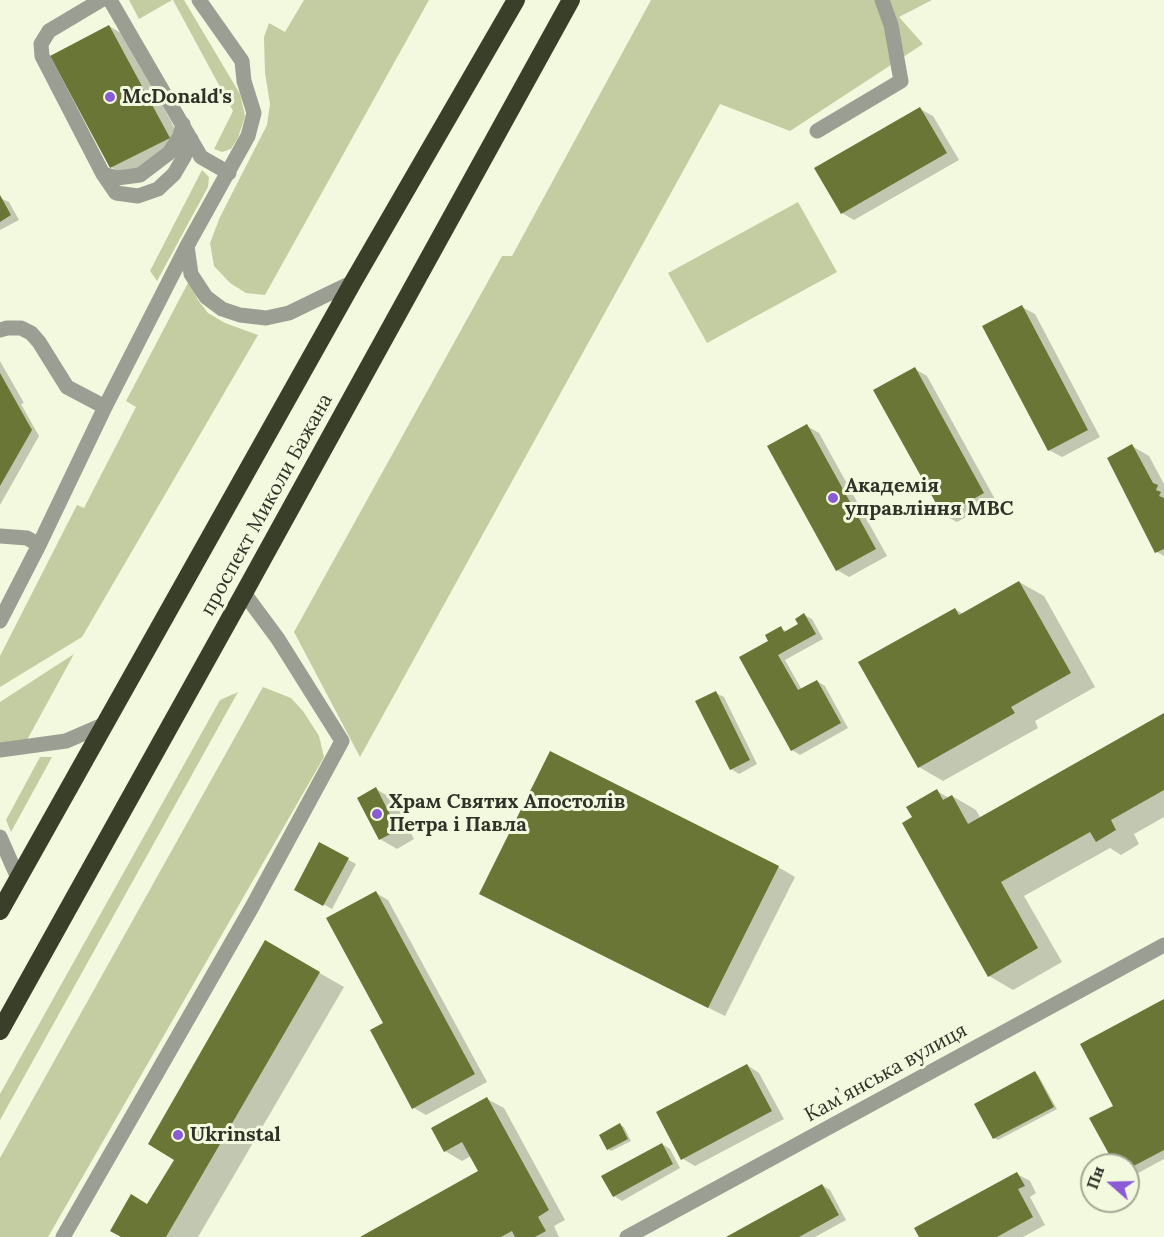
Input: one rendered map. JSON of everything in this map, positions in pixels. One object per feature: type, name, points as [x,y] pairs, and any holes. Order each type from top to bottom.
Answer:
[{"type":"highway","name":"проспект Миколи Бажана","points":[[0,911],[353,282],[516,0]]},
{"type":"highway","name":"проспект Миколи Бажана","points":[[0,1031],[571,0]]},
{"type":"street","points":[[101,0],[49,31],[41,44],[42,56],[116,193],[138,196],[158,189],[174,174],[191,139]]},
{"type":"street","points":[[110,0],[201,157],[229,173]]},
{"type":"street","points":[[0,621],[187,246],[248,136],[254,113],[244,81],[242,61],[199,0]]},
{"type":"street","points":[[817,131],[901,81],[891,25],[882,0]]},
{"type":"street","points":[[104,174],[117,178],[140,175],[169,153],[180,136],[183,124]]},
{"type":"street","points":[[187,246],[191,274],[206,297],[222,309],[240,315],[266,318],[289,313],[353,282]]},
{"type":"street","points":[[0,330],[21,328],[31,333],[67,387],[105,407]]},
{"type":"street","points":[[0,536],[27,538],[39,545]]},
{"type":"street","points":[[63,1237],[252,907],[342,741],[278,639],[244,593]]},
{"type":"street","points":[[0,750],[66,741],[103,725]]},
{"type":"street","points":[[0,837],[18,878]]},
{"type":"street","name":"Камʼянська вулиця","points":[[627,1237],[655,1230],[1164,945]]},
{"type":"green space","points":[[129,0],[172,0],[139,19]]},
{"type":"green space","points":[[173,0],[184,0],[240,94],[245,116],[238,138],[231,149],[222,152],[214,149],[233,111]]},
{"type":"green space","points":[[304,0],[429,0],[265,295],[246,293],[230,283],[214,266],[210,243],[220,217],[267,125],[270,104],[265,73],[264,37],[269,23],[285,32]]},
{"type":"green space","points":[[651,0],[932,0],[899,17],[923,44],[790,131],[720,104],[360,757],[294,632],[502,256],[512,256]]},
{"type":"green space","points":[[202,170],[209,177],[208,187],[157,281],[150,271]]},
{"type":"green space","points":[[798,202],[837,272],[707,343],[668,273]]},
{"type":"green space","points":[[189,281],[198,300],[208,313],[225,323],[258,335],[82,637],[0,687],[0,656],[77,505],[84,508],[136,407],[126,401]]},
{"type":"green space","points":[[74,654],[27,740],[0,744],[0,702]]},
{"type":"green space","points":[[263,687],[291,698],[303,711],[319,736],[324,757],[48,1237],[0,1237],[0,1158]]},
{"type":"green space","points":[[238,692],[0,1120],[0,1094],[220,700]]},
{"type":"green space","points":[[40,757],[52,757],[11,832],[6,820]]},
{"type":"building","name":"McDonald's","points":[[109,25],[170,138],[110,168],[50,56]]},
{"type":"building","points":[[920,107],[947,153],[841,214],[814,168]]},
{"type":"building","points":[[0,195],[11,215],[0,222]]},
{"type":"building","points":[[1022,305],[1088,430],[1048,451],[982,326]]},
{"type":"building","points":[[915,367],[984,493],[943,516],[873,390]]},
{"type":"building","points":[[0,373],[32,430],[0,486]]},
{"type":"building","points":[[807,424],[876,549],[836,571],[767,446]]},
{"type":"building","points":[[1132,444],[1153,483],[1158,485],[1156,490],[1161,492],[1159,496],[1164,498],[1164,549],[1155,553],[1107,458]]},
{"type":"building","points":[[1019,581],[1071,673],[1011,707],[1015,713],[918,768],[858,662],[955,608],[959,615]]},
{"type":"building","points":[[804,613],[816,634],[778,655],[798,690],[817,680],[841,723],[791,751],[739,657],[768,641],[765,635],[781,626],[784,632],[798,624],[795,619]]},
{"type":"building","points":[[716,691],[750,760],[730,770],[695,701]]},
{"type":"building","points":[[1164,713],[1164,790],[1111,820],[1116,830],[1096,842],[1090,832],[1001,882],[1038,948],[988,977],[902,823],[912,817],[906,807],[937,789],[943,800],[952,795],[968,824]]},
{"type":"building","points":[[550,751],[779,866],[708,1008],[479,894]]},
{"type":"building","name":"Храм Святих Апостолів Петра і Павла","points":[[376,787],[398,830],[379,840],[357,798]]},
{"type":"building","points":[[319,842],[349,858],[323,906],[294,890]]},
{"type":"building","points":[[376,891],[475,1074],[412,1109],[370,1030],[383,1023],[326,918]]},
{"type":"building","points":[[265,940],[320,972],[166,1237],[121,1237],[110,1231],[131,1194],[147,1204],[174,1160],[148,1144]]},
{"type":"building","points":[[1164,999],[1164,1150],[1140,1163],[1140,1153],[1108,1153],[1089,1118],[1113,1106],[1080,1044]]},
{"type":"building","points":[[747,1064],[772,1111],[681,1160],[656,1112]]},
{"type":"building","points":[[1035,1071],[1054,1107],[993,1139],[974,1104]]},
{"type":"building","points":[[487,1097],[549,1210],[538,1217],[546,1231],[535,1237],[515,1237],[512,1231],[501,1237],[360,1237],[478,1171],[462,1142],[444,1152],[431,1128]]},
{"type":"building","points":[[620,1123],[628,1139],[607,1150],[599,1135]]},
{"type":"building","points":[[662,1143],[673,1164],[613,1197],[601,1176]]},
{"type":"building","points":[[1017,1172],[1025,1186],[1018,1189],[1033,1217],[997,1237],[919,1237],[914,1228]]},
{"type":"building","points":[[822,1184],[839,1215],[799,1237],[726,1237]]},
{"type":"place","name":"McDonald's","points":[[110,97]]},
{"type":"place","name":"Академія управління МВС","points":[[833,498]]},
{"type":"place","name":"Храм Святих Апостолів Петра і Павла","points":[[377,814]]},
{"type":"place","name":"Ukrinstal","points":[[178,1135]]}]
